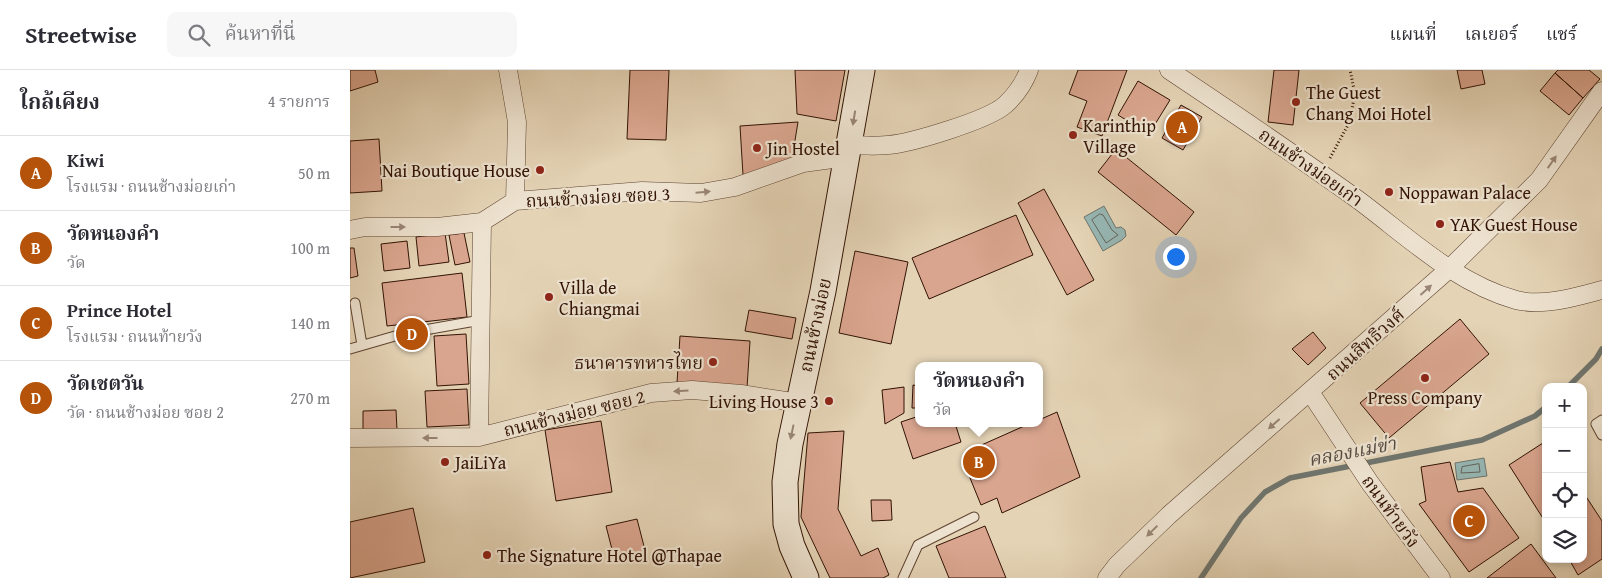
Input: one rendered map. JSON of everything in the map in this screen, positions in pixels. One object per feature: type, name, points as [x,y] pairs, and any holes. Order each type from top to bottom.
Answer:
[{"type":"street","points":[[508,70],[517,122],[515,201]]},
{"type":"street","name":"ถนนช้างม่อย","points":[[806,578],[792,546],[784,502],[790,444],[823,291],[862,70]]},
{"type":"street","name":"ถนนช้างม่อย ซอย 3","points":[[350,230],[365,227],[437,227],[482,222],[515,201],[642,191],[701,193],[735,187],[803,163],[863,146],[890,145],[924,137],[978,119],[1004,106],[1024,83],[1029,70]]},
{"type":"street","name":"ถนนช้างม่อยเก่า","points":[[1169,70],[1322,174],[1449,269],[1489,291],[1518,300],[1549,301],[1602,290]]},
{"type":"street","name":"ถนนสิทธิวงศ์","points":[[1107,578],[1169,515],[1449,269],[1539,180],[1602,91]]},
{"type":"street","points":[[479,438],[482,222]]},
{"type":"street","name":"ถนนช้างม่อย ซอย 2","points":[[350,438],[479,438],[651,393],[692,390],[741,394],[799,403]]},
{"type":"street","name":"ถนนท้ายวัง","points":[[1310,392],[1370,483],[1441,578]]},
{"type":"lane","points":[[355,303],[362,345]]},
{"type":"lane","points":[[350,349],[402,334],[481,320]]},
{"type":"lane","points":[[1602,420],[1596,424],[1602,435]]},
{"type":"lane","points":[[903,578],[918,545],[974,517]]},
{"type":"path","points":[[1322,174],[1349,123],[1356,94],[1350,70]]},
{"type":"water","points":[[1104,206],[1116,228],[1121,227],[1125,230],[1126,236],[1103,251],[1084,217]]},
{"type":"water","points":[[1484,458],[1487,476],[1457,480],[1455,463]]},
{"type":"building","points":[[350,70],[375,70],[378,82],[350,91]]},
{"type":"building","points":[[630,70],[669,70],[666,140],[627,139]]},
{"type":"building","points":[[795,70],[845,70],[836,121],[797,114]]},
{"type":"building","points":[[1078,70],[1127,70],[1102,136],[1077,127],[1087,101],[1069,94]]},
{"type":"building","points":[[1274,70],[1299,70],[1293,125],[1268,122]]},
{"type":"building","points":[[1457,70],[1482,70],[1485,84],[1461,89]]},
{"type":"building","points":[[1558,70],[1589,70],[1600,79],[1583,98],[1555,73]]},
{"type":"building","points":[[1555,73],[1583,98],[1569,115],[1540,91]]},
{"type":"building","points":[[1138,81],[1170,100],[1149,134],[1118,115]]},
{"type":"building","points":[[1181,105],[1202,117],[1183,150],[1162,138]]},
{"type":"building","points":[[798,122],[791,165],[743,175],[740,126]]},
{"type":"building","points":[[379,139],[382,191],[350,193],[350,141]]},
{"type":"building","points":[[1116,149],[1194,212],[1176,235],[1098,172]]},
{"type":"building","points":[[1044,189],[1094,280],[1067,295],[1018,203]]},
{"type":"building","points":[[1016,215],[1033,255],[929,299],[912,258]]},
{"type":"building","points":[[445,233],[449,262],[419,266],[416,237]]},
{"type":"building","points":[[464,233],[470,262],[455,265],[449,235]]},
{"type":"building","points":[[407,241],[410,268],[384,271],[381,244]]},
{"type":"building","points":[[350,248],[354,248],[358,276],[350,278]]},
{"type":"building","points":[[855,251],[908,262],[891,344],[839,333]]},
{"type":"building","points":[[462,273],[467,317],[387,326],[382,283]]},
{"type":"building","points":[[749,310],[796,318],[792,339],[745,331]]},
{"type":"building","name":"Press Company","points":[[1460,319],[1489,354],[1389,438],[1360,403]]},
{"type":"building","points":[[1313,332],[1326,348],[1308,365],[1292,349]]},
{"type":"building","points":[[466,334],[469,384],[437,386],[434,336]]},
{"type":"building","name":"ธนาคารทหารไทย","points":[[680,336],[750,341],[747,388],[677,383]]},
{"type":"building","points":[[913,385],[915,385],[915,408],[912,408]]},
{"type":"building","points":[[904,387],[904,413],[885,424],[882,390]]},
{"type":"building","points":[[467,389],[469,425],[427,427],[425,391]]},
{"type":"building","points":[[396,410],[397,430],[363,431],[363,411]]},
{"type":"building","points":[[1057,412],[1080,477],[1002,513],[997,498],[981,505],[968,473],[984,464],[977,447],[1022,427],[1043,427],[1043,418]]},
{"type":"building","points":[[915,417],[915,427],[956,427],[961,442],[913,459],[901,422]]},
{"type":"building","points":[[601,421],[612,492],[556,501],[545,430]]},
{"type":"building","points":[[844,431],[838,509],[861,556],[878,548],[889,575],[883,578],[830,578],[801,517],[808,433]]},
{"type":"building","points":[[1542,444],[1542,517],[1509,465]]},
{"type":"building","points":[[1450,462],[1458,492],[1483,488],[1519,538],[1469,572],[1419,504],[1426,501],[1421,467]]},
{"type":"building","points":[[1587,498],[1602,521],[1602,559],[1578,575],[1571,563],[1587,563]]},
{"type":"building","points":[[871,500],[891,500],[892,520],[872,521]]},
{"type":"building","points":[[413,508],[425,562],[350,578],[350,522]]},
{"type":"building","points":[[637,519],[646,554],[615,561],[606,526]]},
{"type":"building","points":[[985,526],[1006,578],[949,578],[936,546]]},
{"type":"building","points":[[1531,544],[1542,559],[1542,563],[1545,563],[1556,578],[1487,578]]},
{"type":"waterway","name":"คลองแม่ข่า","points":[[1572,383],[1596,359],[1602,349]]},
{"type":"waterway","name":"คลองแม่ข่า","points":[[1201,578],[1241,518],[1265,492],[1290,478],[1482,440],[1535,416],[1542,410]]},
{"type":"place","name":"The Guest Chang Moi Hotel","points":[[1296,102]]},
{"type":"place","name":"Kiwi","points":[[1182,127]]},
{"type":"place","name":"Karinthip Village","points":[[1073,135]]},
{"type":"place","name":"Jin Hostel","points":[[757,148]]},
{"type":"place","name":"Nai Boutique House","points":[[540,170]]},
{"type":"place","name":"Noppawan Palace","points":[[1389,192]]},
{"type":"place","name":"YAK Guest House","points":[[1440,224]]},
{"type":"place","name":"Villa de Chiangmai","points":[[549,297]]},
{"type":"place","name":"วัดเชตวัน","points":[[412,334]]},
{"type":"place","name":"ธนาคารทหารไทย","points":[[713,362]]},
{"type":"place","name":"Press Company","points":[[1425,378]]},
{"type":"place","name":"Living House 3","points":[[829,401]]},
{"type":"place","name":"JaiLiYa","points":[[445,462]]},
{"type":"place","name":"วัดหนองคำ","points":[[979,462]]},
{"type":"place","name":"Prince Hotel","points":[[1469,521]]},
{"type":"place","name":"The Signature Hotel @Thapae","points":[[487,555]]}]
